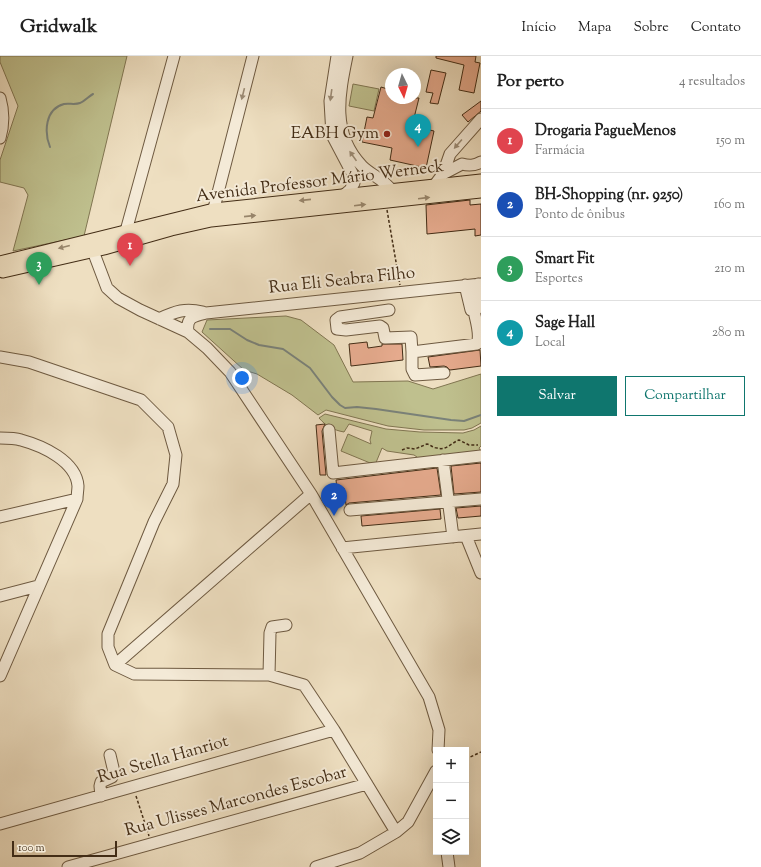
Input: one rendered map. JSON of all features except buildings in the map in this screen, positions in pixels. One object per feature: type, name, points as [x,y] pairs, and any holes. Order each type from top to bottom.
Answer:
[{"type":"main road","name":"Avenida Professor Mário Werneck","points":[[0,263],[100,246],[126,231],[213,215],[344,196],[389,196],[434,186],[481,181]]},
{"type":"main road","name":"Avenida Professor Mário Werneck","points":[[0,272],[171,229],[213,215],[389,196],[481,191]]},
{"type":"street","points":[[126,231],[174,56]]},
{"type":"street","points":[[213,215],[253,56]]},
{"type":"street","points":[[337,56],[330,101],[332,135],[352,173],[354,183],[344,196]]},
{"type":"street","points":[[347,56],[339,105],[346,145],[355,159],[367,171],[388,185],[389,196]]},
{"type":"street","points":[[0,98],[4,110],[4,125],[0,138]]},
{"type":"street","points":[[434,186],[443,174],[450,154],[481,119]]},
{"type":"street","points":[[443,174],[462,164],[468,166],[481,162]]},
{"type":"street","points":[[100,246],[101,275],[107,288],[118,298],[159,320],[188,332],[207,348],[230,372],[311,494],[428,697],[439,730],[438,747]]},
{"type":"street","points":[[474,311],[476,310],[480,284]]},
{"type":"street","name":"Rua Eli Seabra Filho","points":[[188,332],[187,324],[190,319],[196,315],[206,313],[480,284]]},
{"type":"street","points":[[412,352],[477,344],[479,333],[474,311],[471,310],[465,286]]},
{"type":"street","name":"Rua Eli Seabra Filho","points":[[159,320],[174,312],[193,310],[206,313]]},
{"type":"street","points":[[389,310],[340,317],[336,320],[337,329],[346,330],[380,326],[383,328],[385,338],[411,337],[412,368],[415,375],[444,373]]},
{"type":"street","points":[[0,358],[29,362],[141,400],[168,428],[176,455],[173,484],[154,522],[108,634],[108,647],[115,665],[134,674],[269,675],[304,685],[334,730],[396,832]]},
{"type":"street","points":[[329,430],[333,473],[443,460],[479,451]]},
{"type":"street","points":[[0,438],[20,439],[42,447],[63,460],[72,472],[78,485],[77,499],[0,676]]},
{"type":"street","points":[[443,460],[453,537]]},
{"type":"street","points":[[115,665],[311,494]]},
{"type":"street","points":[[0,517],[77,499]]},
{"type":"street","points":[[350,510],[481,499]]},
{"type":"street","points":[[342,548],[481,534]]},
{"type":"street","points":[[466,536],[481,573]]},
{"type":"street","points":[[0,596],[38,586]]},
{"type":"street","points":[[269,675],[270,633],[272,627],[286,625]]},
{"type":"street","name":"Rua Stella Hanriot","points":[[0,824],[334,730]]},
{"type":"street","points":[[100,796],[101,782],[112,777],[114,772],[110,755]]},
{"type":"street","points":[[316,867],[360,853],[396,832],[408,822],[433,776]]},
{"type":"street","name":"Rua Ulisses Marcondes Escobar","points":[[68,867],[367,784]]},
{"type":"street","points":[[448,855],[449,867]]},
{"type":"street","points":[[106,856],[106,867]]},
{"type":"path","points":[[389,196],[401,292]]},
{"type":"path","points":[[402,450],[407,448],[415,449],[427,444],[435,448],[445,449],[459,440],[479,451]]},
{"type":"path","points":[[469,758],[481,752]]},
{"type":"path","points":[[133,787],[151,843]]},
{"type":"green space","points":[[0,56],[127,56],[84,236],[13,251],[28,195],[24,188],[0,182],[0,160],[18,106],[0,62]]},
{"type":"green space","points":[[353,84],[379,89],[374,111],[349,106]]},
{"type":"green space","points":[[286,316],[301,320],[334,345],[353,382],[408,381],[433,389],[481,374],[481,423],[464,430],[424,430],[388,426],[326,410],[318,415],[292,395],[257,374],[244,370],[202,332],[207,320]]},
{"type":"green space","points":[[325,414],[386,429],[420,432],[463,433],[481,426],[481,446],[479,448],[481,452],[417,459],[414,455],[387,451],[382,448],[375,465],[341,451],[348,434],[371,444],[370,440],[372,431],[349,424],[344,432],[336,430],[324,423],[319,418]]},
{"type":"waterway","points":[[50,147],[47,128],[53,111],[64,104],[76,104],[82,102],[93,94]]},
{"type":"waterway","points":[[210,329],[230,329],[247,340],[259,345],[283,349],[310,368],[332,397],[345,408],[357,407],[376,409],[464,421],[481,415]]},
{"type":"place","name":"EABH Gym","points":[[387,134]]},
{"type":"place","name":"Sage Hall","points":[[418,147]]},
{"type":"place","name":"Drogaria PagueMenos","points":[[130,266]]},
{"type":"place","name":"Smart Fit","points":[[39,285]]},
{"type":"place","name":"BH-Shopping (nr. 9250)","points":[[334,516]]}]
